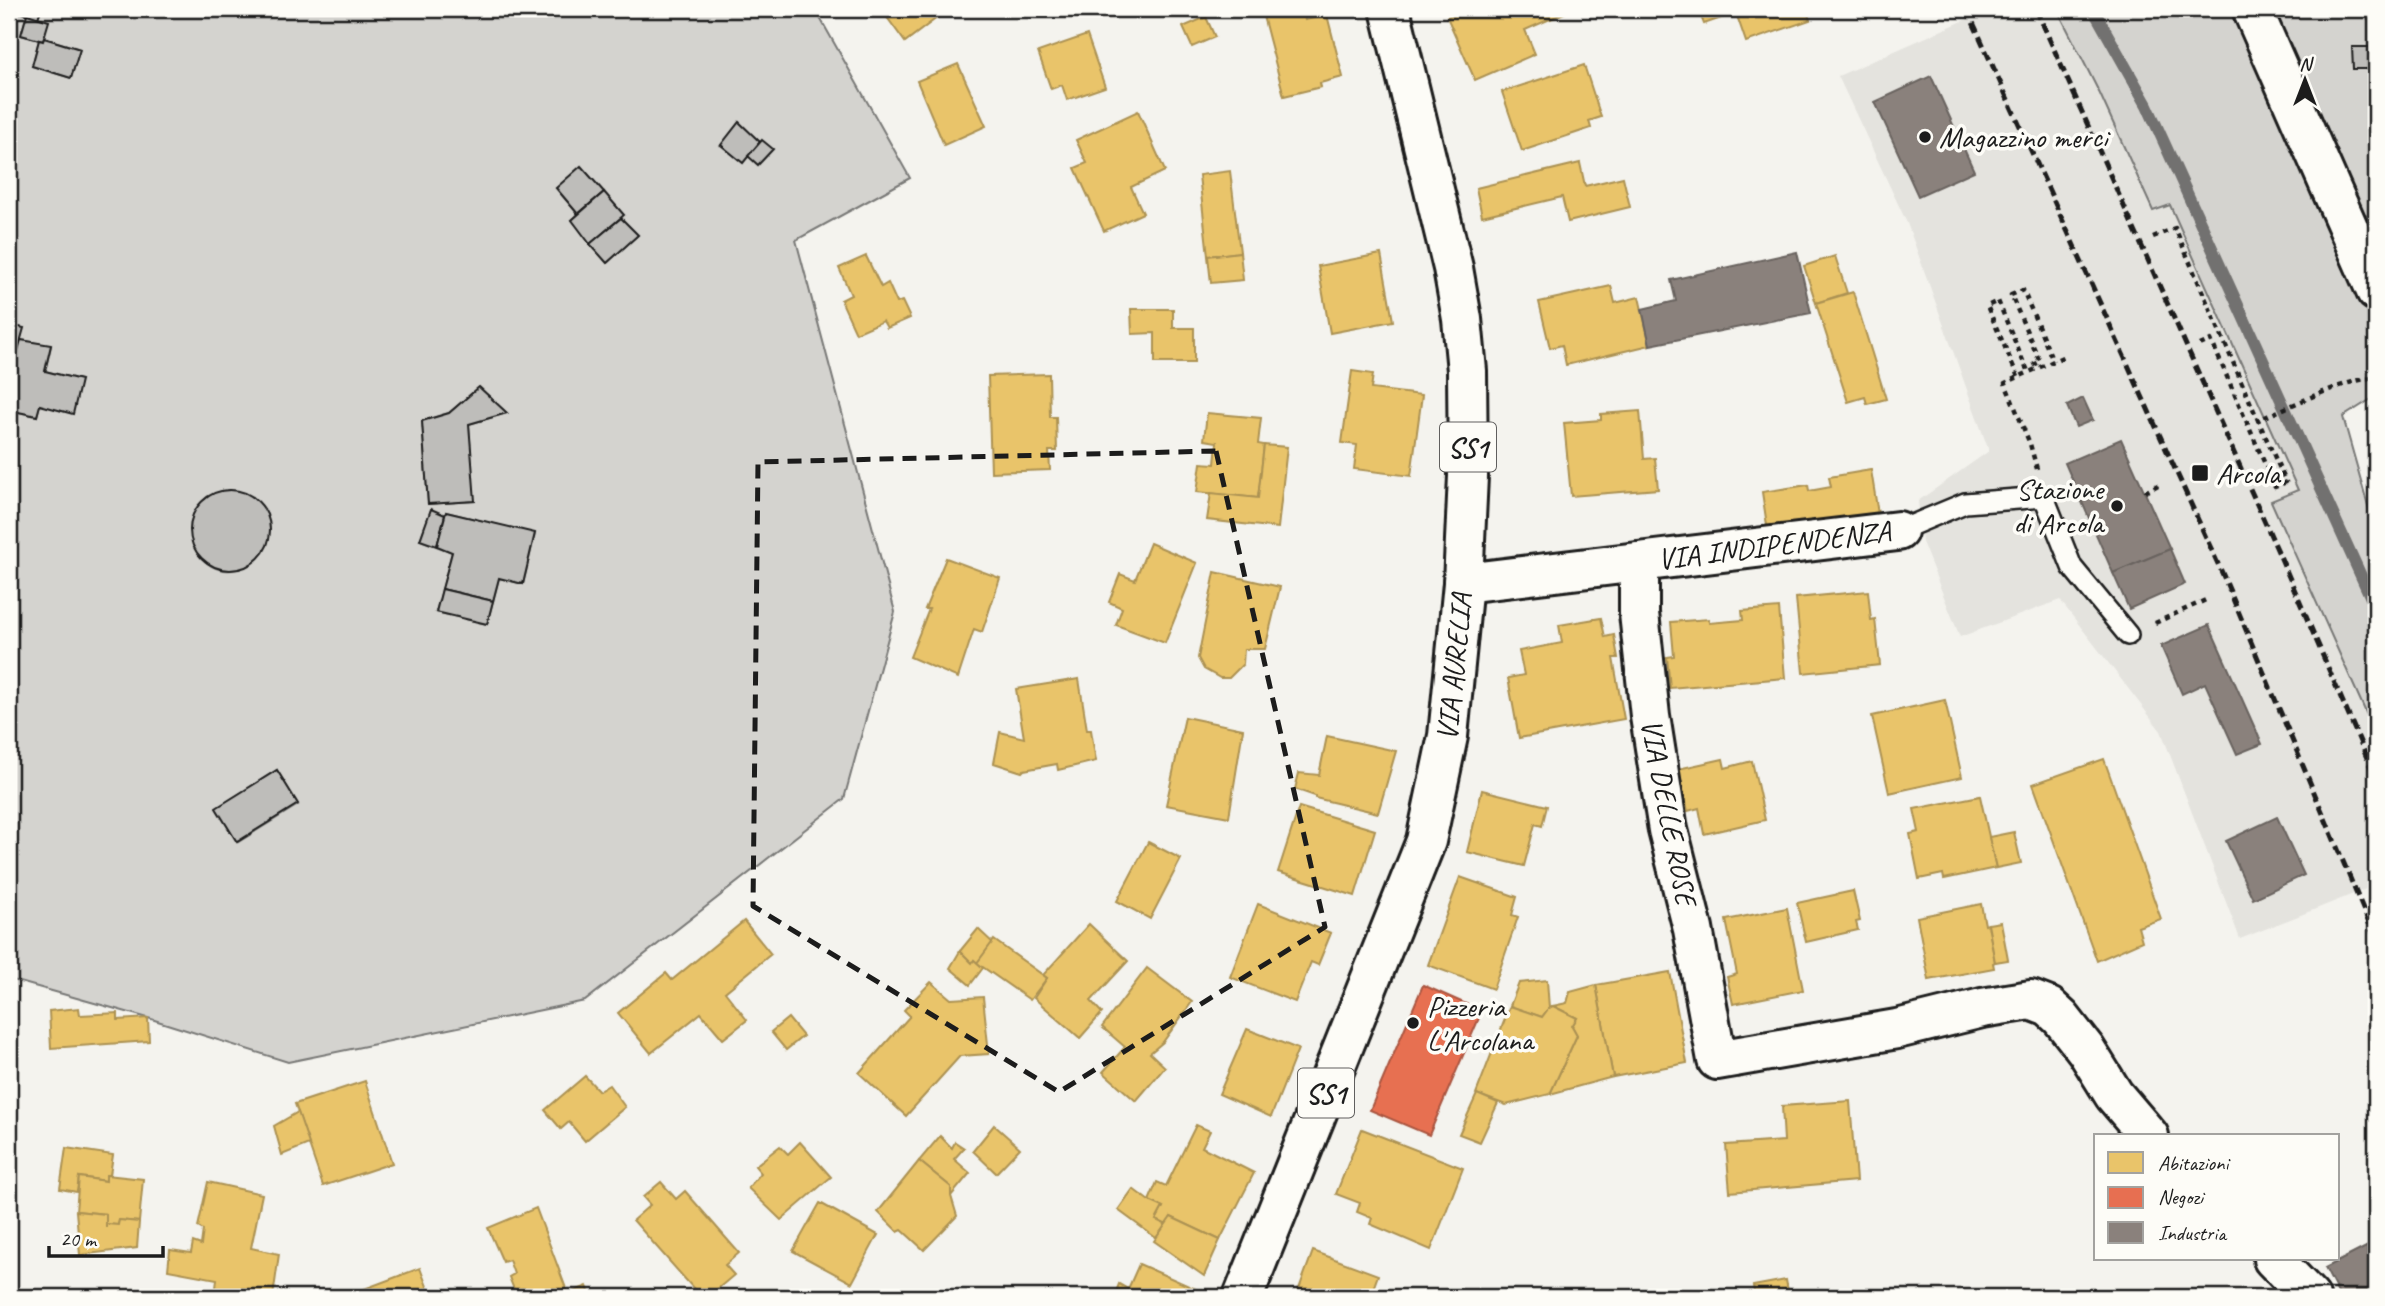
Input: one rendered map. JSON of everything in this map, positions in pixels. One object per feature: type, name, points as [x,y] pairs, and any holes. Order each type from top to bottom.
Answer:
[{"type":"street","name":"VIA AURELIA","points":[[1243,1297],[1426,841],[1448,736],[1463,583],[1468,463],[1467,371],[1462,319],[1450,256],[1390,9]]},
{"type":"street","points":[[2252,9],[2376,291]]},
{"type":"street","name":"VIA INDIPENDENZA","points":[[1463,583],[1898,531]]},
{"type":"street","name":"VIA DELLE ROSE","points":[[1639,562],[1639,613],[1650,716],[1668,830],[1693,929],[1717,1060],[1897,1028],[1982,1008],[2031,1000],[2049,1007],[2061,1018],[2115,1095],[2148,1134]]},
{"type":"street","points":[[2274,1260],[2310,1297]]},
{"type":"lane","name":"VIA INDIPENDENZA","points":[[1898,531],[1965,503],[2044,497]]},
{"type":"lane","points":[[2044,497],[2072,567],[2128,635]]},
{"type":"path","points":[[2153,237],[2175,228],[2286,482],[2276,487],[2211,340],[2200,345]]},
{"type":"path","points":[[2018,377],[1987,306],[1998,301],[2026,368],[2040,362],[2011,295],[2023,290],[2053,361]]},
{"type":"path","points":[[2044,497],[2030,444],[2005,383],[2067,355]]},
{"type":"path","points":[[2258,419],[2368,376],[2376,379]]},
{"type":"path","points":[[2145,492],[2158,485]]},
{"type":"path","points":[[2128,635],[2208,599]]},
{"type":"highlighted area","points":[[1216,451],[1325,927],[1059,1092],[753,906],[758,462]]},
{"type":"shaded area","points":[[9,9],[27,14],[21,35],[39,40],[32,66],[71,78],[80,49],[44,38],[38,18],[41,9],[815,9],[910,178],[796,240],[895,612],[844,799],[585,1001],[288,1062],[148,1018],[9,979],[9,410],[37,416],[40,405],[80,380],[45,371],[51,346],[21,340],[12,371],[9,370]],"holes":[[[739,122],[760,142],[721,145]],[[581,167],[623,215],[621,218],[638,235],[607,263],[572,220],[578,214],[556,188]],[[479,387],[507,413],[469,424],[474,501],[428,504],[422,421],[449,413]],[[230,490],[248,496],[262,508],[267,516],[269,534],[263,551],[252,562],[227,570],[211,566],[200,555],[192,541],[191,525],[196,510],[209,497]],[[431,510],[535,534],[523,584],[499,578],[487,624],[436,612],[452,552],[420,540]],[[277,770],[298,805],[238,842],[217,808]]]},
{"type":"shaded area","name":"Arcola","points":[[1990,9],[2057,9],[2100,94],[2153,210],[2170,204],[2298,490],[2271,501],[2376,735],[2376,885],[2240,939],[2161,731],[2060,600],[1960,637],[1922,542],[1918,501],[1989,451],[1907,223],[1838,76]]},
{"type":"shaded area","points":[[2057,9],[2242,9],[2376,316],[2376,396],[2343,417],[2376,534],[2376,735],[2271,501],[2298,490],[2170,205],[2153,211],[2100,94]]},
{"type":"shaded area","points":[[2259,9],[2376,9],[2376,276]]},
{"type":"building: Abitazioni","points":[[881,9],[938,9],[942,14],[905,42]]},
{"type":"building: Abitazioni","points":[[1303,9],[1305,20],[1327,15],[1343,77],[1320,83],[1321,87],[1284,96],[1263,16]]},
{"type":"building: Abitazioni","points":[[1466,9],[1571,10],[1525,30],[1535,54],[1475,80],[1447,17]]},
{"type":"building: Abitazioni","points":[[1698,9],[1806,9],[1810,20],[1746,42],[1736,13],[1704,24]]},
{"type":"building: Abitazioni","points":[[1206,17],[1215,37],[1192,47],[1183,27]]},
{"type":"building: Abitazioni","points":[[1087,35],[1105,87],[1067,100],[1062,85],[1051,89],[1038,52]]},
{"type":"building: Abitazioni","points":[[958,64],[986,126],[944,145],[917,81]]},
{"type":"building: Abitazioni","points":[[1584,65],[1601,117],[1589,121],[1591,128],[1522,151],[1502,92]]},
{"type":"building: Abitazioni","points":[[1138,111],[1165,171],[1131,187],[1143,213],[1104,231],[1075,168],[1087,163],[1076,140]]},
{"type":"building: Abitazioni","points":[[1580,163],[1585,186],[1623,177],[1630,207],[1568,222],[1562,197],[1482,216],[1476,188]]},
{"type":"building: Abitazioni","points":[[1230,171],[1240,252],[1208,256],[1199,175]]},
{"type":"building: Abitazioni","points":[[1240,252],[1243,280],[1211,283],[1208,256]]},
{"type":"building: Abitazioni","points":[[1381,254],[1393,321],[1330,333],[1318,266]]},
{"type":"building: Abitazioni","points":[[866,256],[881,287],[888,283],[897,303],[902,301],[910,318],[887,328],[883,321],[856,333],[841,300],[851,295],[839,268]]},
{"type":"building: Abitazioni","points":[[1835,256],[1847,293],[1816,303],[1804,266]]},
{"type":"building: Abitazioni","points":[[1611,286],[1615,303],[1639,297],[1650,345],[1566,365],[1562,345],[1550,348],[1539,302]]},
{"type":"building: Abitazioni","points":[[1853,292],[1886,399],[1867,404],[1865,397],[1848,402],[1816,303]]},
{"type":"building: Abitazioni","points":[[1131,309],[1173,309],[1173,328],[1194,328],[1194,363],[1155,363],[1155,333],[1132,334]]},
{"type":"building: Abitazioni","points":[[1352,371],[1373,374],[1371,389],[1422,395],[1411,476],[1354,469],[1357,445],[1342,443]]},
{"type":"building: Abitazioni","points":[[1049,374],[1050,417],[1056,417],[1057,451],[1049,451],[1050,470],[991,472],[988,376]]},
{"type":"building: Abitazioni","points":[[1640,411],[1644,459],[1655,458],[1658,489],[1571,496],[1564,423],[1601,420],[1601,414]]},
{"type":"building: Abitazioni","points":[[1207,413],[1261,418],[1258,444],[1264,445],[1258,498],[1197,492],[1201,463],[1215,464],[1217,442],[1204,440]]},
{"type":"building: Abitazioni","points":[[1264,445],[1287,447],[1278,528],[1207,520],[1211,493],[1258,498]]},
{"type":"building: Abitazioni","points":[[1871,470],[1878,514],[1768,532],[1762,492],[1808,485],[1809,491],[1831,487],[1829,477]]},
{"type":"building: Abitazioni","points":[[1150,543],[1197,563],[1165,643],[1116,625],[1122,608],[1109,602],[1120,574],[1135,580]]},
{"type":"building: Abitazioni","points":[[946,558],[1000,578],[982,632],[974,629],[958,678],[910,657],[929,609],[925,609]]},
{"type":"building: Abitazioni","points":[[1215,572],[1280,587],[1265,649],[1244,649],[1243,664],[1229,678],[1220,678],[1204,669],[1198,658]]},
{"type":"building: Abitazioni","points":[[1868,591],[1871,620],[1875,619],[1880,665],[1803,673],[1796,598]]},
{"type":"building: Abitazioni","points":[[1779,608],[1785,678],[1670,688],[1667,657],[1674,656],[1671,622],[1743,620],[1742,611]]},
{"type":"building: Abitazioni","points":[[1601,618],[1605,637],[1614,635],[1618,658],[1613,658],[1624,719],[1519,738],[1508,678],[1524,675],[1519,651],[1562,643],[1559,625]]},
{"type":"building: Abitazioni","points":[[1079,679],[1087,730],[1091,730],[1096,761],[1058,770],[1057,764],[1022,772],[994,763],[1000,732],[1024,738],[1016,689]]},
{"type":"building: Abitazioni","points":[[1945,700],[1962,777],[1889,793],[1872,716]]},
{"type":"building: Abitazioni","points":[[1185,717],[1243,729],[1229,817],[1166,805]]},
{"type":"building: Abitazioni","points":[[1327,736],[1396,751],[1378,813],[1315,798],[1295,789],[1299,773],[1319,775]]},
{"type":"building: Abitazioni","points":[[1723,759],[1725,768],[1752,761],[1765,820],[1704,834],[1699,808],[1688,811],[1678,769]]},
{"type":"building: Abitazioni","points":[[2104,759],[2161,919],[2138,927],[2142,941],[2097,961],[2033,784]]},
{"type":"building: Abitazioni","points":[[1482,790],[1547,806],[1542,826],[1535,824],[1524,866],[1467,852]]},
{"type":"building: Abitazioni","points":[[1980,796],[1996,868],[1944,879],[1943,874],[1919,879],[1910,834],[1919,832],[1914,809]]},
{"type":"building: Abitazioni","points":[[1299,807],[1375,830],[1355,896],[1278,872]]},
{"type":"building: Abitazioni","points":[[2014,832],[2021,863],[1996,868],[1989,837]]},
{"type":"building: Abitazioni","points":[[1148,842],[1181,859],[1150,919],[1117,901]]},
{"type":"building: Abitazioni","points":[[1460,877],[1517,897],[1512,915],[1518,917],[1493,989],[1428,965]]},
{"type":"building: Abitazioni","points":[[1853,891],[1860,921],[1856,922],[1858,930],[1806,942],[1797,903]]},
{"type":"building: Abitazioni","points":[[1258,904],[1331,933],[1318,965],[1311,962],[1295,1002],[1230,977]]},
{"type":"building: Abitazioni","points":[[1981,904],[1985,925],[1988,924],[1994,968],[1929,980],[1917,917]]},
{"type":"building: Abitazioni","points":[[1787,908],[1803,990],[1733,1004],[1727,977],[1737,974],[1726,920]]},
{"type":"building: Abitazioni","points":[[744,921],[771,954],[725,992],[747,1020],[723,1039],[701,1013],[651,1053],[618,1013],[666,973],[672,980]]},
{"type":"building: Abitazioni","points":[[2001,922],[2008,960],[1995,962],[1988,924]]},
{"type":"building: Abitazioni","points":[[1089,924],[1128,961],[1091,1001],[1102,1013],[1080,1038],[1034,998],[1047,978],[1043,975]]},
{"type":"building: Abitazioni","points":[[978,929],[993,943],[977,963],[974,960],[972,963],[960,951]]},
{"type":"building: Abitazioni","points":[[994,940],[1047,978],[1030,1000],[977,963]]},
{"type":"building: Abitazioni","points":[[960,951],[972,963],[974,960],[983,968],[970,985],[950,968]]},
{"type":"building: Abitazioni","points":[[1147,968],[1192,1002],[1163,1042],[1150,1053],[1165,1067],[1136,1101],[1103,1072],[1125,1047],[1102,1027]]},
{"type":"building: Abitazioni","points":[[1670,972],[1687,1063],[1613,1077],[1596,985]]},
{"type":"building: Abitazioni","points":[[1547,980],[1549,1008],[1542,1017],[1510,1006],[1519,983]]},
{"type":"building: Abitazioni","points":[[931,982],[951,999],[983,997],[989,1054],[960,1056],[906,1116],[859,1073],[910,1016],[904,1010]]},
{"type":"building: Abitazioni","points":[[1596,985],[1613,1077],[1550,1094],[1577,1035],[1572,1026],[1577,1018],[1553,1006],[1567,1003],[1570,992]]},
{"type":"building: Abitazioni","points":[[1510,1006],[1542,1017],[1553,1006],[1577,1018],[1572,1026],[1577,1035],[1550,1094],[1506,1105],[1476,1094]]},
{"type":"building: Abitazioni","points":[[79,1008],[80,1015],[118,1013],[118,1020],[148,1018],[149,1041],[51,1048],[49,1011]]},
{"type":"building: Abitazioni","points":[[788,1018],[803,1036],[786,1050],[771,1032]]},
{"type":"building: Abitazioni","points":[[1247,1029],[1298,1049],[1271,1117],[1219,1094]]},
{"type":"building: Abitazioni","points":[[585,1076],[599,1091],[609,1085],[625,1107],[585,1141],[569,1122],[561,1129],[545,1110]]},
{"type":"building: Abitazioni","points":[[365,1081],[392,1163],[323,1186],[295,1104]]},
{"type":"building: Abitazioni","points":[[1477,1094],[1498,1103],[1480,1142],[1459,1134]]},
{"type":"building: Abitazioni","points":[[1850,1101],[1856,1181],[1730,1192],[1726,1145],[1784,1141],[1782,1106]]},
{"type":"building: Abitazioni","points":[[298,1112],[309,1144],[282,1155],[274,1126]]},
{"type":"building: Abitazioni","points":[[994,1125],[1020,1148],[996,1173],[973,1151]]},
{"type":"building: Abitazioni","points":[[1196,1125],[1210,1131],[1202,1147],[1254,1173],[1220,1240],[1171,1217],[1167,1225],[1156,1220],[1163,1207],[1149,1201],[1157,1182],[1166,1186]]},
{"type":"building: Abitazioni","points":[[1362,1129],[1463,1168],[1431,1250],[1370,1224],[1372,1218],[1357,1212],[1360,1203],[1336,1194]]},
{"type":"building: Abitazioni","points":[[940,1136],[952,1148],[955,1142],[964,1148],[954,1159],[970,1173],[951,1196],[951,1187],[919,1161]]},
{"type":"building: Abitazioni","points":[[800,1142],[831,1177],[781,1220],[748,1188],[761,1173],[755,1166],[780,1146],[788,1154]]},
{"type":"building: Abitazioni","points":[[66,1148],[113,1155],[110,1175],[106,1175],[106,1181],[79,1177],[77,1192],[60,1189]]},
{"type":"building: Abitazioni","points":[[919,1161],[951,1187],[957,1216],[924,1250],[902,1230],[898,1232],[878,1212]]},
{"type":"building: Abitazioni","points":[[106,1175],[143,1179],[139,1222],[119,1220],[118,1225],[106,1224],[106,1214],[76,1211],[79,1177],[106,1181]]},
{"type":"building: Abitazioni","points":[[208,1182],[262,1194],[251,1248],[279,1254],[273,1297],[215,1297],[217,1279],[168,1270],[170,1250],[191,1253],[193,1242],[201,1245],[203,1230],[198,1227]]},
{"type":"building: Abitazioni","points":[[661,1182],[676,1199],[685,1191],[739,1253],[725,1265],[734,1275],[708,1297],[701,1297],[633,1220],[650,1205],[643,1197]]},
{"type":"building: Abitazioni","points":[[1133,1189],[1163,1207],[1156,1220],[1167,1225],[1156,1238],[1118,1210]]},
{"type":"building: Abitazioni","points":[[820,1203],[878,1235],[852,1283],[793,1251]]},
{"type":"building: Abitazioni","points":[[536,1208],[568,1297],[517,1297],[509,1277],[514,1274],[509,1260],[503,1262],[488,1228]]},
{"type":"building: Abitazioni","points":[[76,1211],[106,1214],[106,1224],[118,1225],[119,1220],[139,1222],[137,1248],[80,1255]]},
{"type":"building: Abitazioni","points":[[1171,1217],[1220,1240],[1204,1276],[1154,1241]]},
{"type":"building: Abitazioni","points":[[1313,1251],[1378,1275],[1370,1297],[1296,1297]]},
{"type":"building: Abitazioni","points":[[1139,1264],[1198,1290],[1195,1297],[1114,1297],[1119,1284],[1128,1289]]},
{"type":"building: Abitazioni","points":[[420,1268],[431,1297],[343,1297]]},
{"type":"building: Abitazioni","points":[[1786,1280],[1789,1297],[1755,1297],[1753,1286]]},
{"type":"building: Abitazioni","points":[[587,1286],[591,1297],[568,1297],[568,1294]]},
{"type":"building: Negozi","points":[[1423,985],[1482,1011],[1429,1135],[1370,1110]]},
{"type":"building: Industria","name":"Magazzino merci","points":[[1931,76],[1974,171],[1918,196],[1875,102]]},
{"type":"building: Industria","points":[[1797,252],[1811,313],[1650,345],[1642,309],[1676,301],[1671,280]]},
{"type":"building: Industria","points":[[2083,398],[2093,420],[2076,427],[2067,406]]},
{"type":"building: Industria","name":"Stazione di Arcola","points":[[2121,439],[2170,549],[2113,573],[2065,463]]},
{"type":"building: Industria","points":[[2170,549],[2185,584],[2129,609],[2113,573]]},
{"type":"building: Industria","points":[[2209,625],[2262,744],[2237,754],[2205,683],[2182,694],[2161,646]]},
{"type":"building: Industria","points":[[2277,817],[2304,875],[2253,899],[2226,841]]},
{"type":"building: Industria","points":[[2376,1242],[2376,1297],[2340,1297],[2325,1268]]},
{"type":"building: Altro","points":[[10,9],[41,9],[38,18]]},
{"type":"building: Altro","points":[[27,14],[49,21],[43,41],[21,35]]},
{"type":"building: Altro","points":[[44,38],[80,49],[71,78],[32,66],[39,40],[43,41]]},
{"type":"building: Altro","points":[[2352,47],[2376,47],[2376,69],[2353,69]]},
{"type":"building: Altro","points":[[739,122],[760,142],[743,163],[721,145]]},
{"type":"building: Altro","points":[[762,140],[773,149],[758,165],[748,156]]},
{"type":"building: Altro","points":[[581,166],[604,192],[578,214],[556,188]]},
{"type":"building: Altro","points":[[604,192],[624,215],[590,244],[572,220]]},
{"type":"building: Altro","points":[[621,218],[638,235],[607,263],[590,244]]},
{"type":"building: Altro","points":[[9,325],[24,328],[12,371],[9,370]]},
{"type":"building: Altro","points":[[21,340],[51,345],[45,371],[81,380],[73,414],[40,405],[37,416],[9,410],[9,370],[12,371]]},
{"type":"building: Altro","points":[[479,387],[507,413],[469,424],[475,501],[428,504],[422,421],[449,413]]},
{"type":"building: Altro","points":[[230,490],[245,493],[258,502],[267,515],[270,530],[267,545],[258,558],[245,567],[230,570],[215,567],[202,558],[193,545],[190,530],[193,515],[202,502],[215,493]]},
{"type":"building: Altro","points":[[431,509],[445,515],[437,546],[420,540]]},
{"type":"building: Altro","points":[[446,512],[535,533],[523,584],[499,578],[493,601],[442,589],[452,552],[437,546]]},
{"type":"building: Altro","points":[[442,589],[493,601],[487,624],[436,612]]},
{"type":"building: Altro","points":[[277,770],[298,804],[237,842],[216,808]]},
{"type":"waterway","points":[[2093,9],[2147,105],[2376,609]]},
{"type":"railway","points":[[1967,9],[2223,575],[2376,940]]},
{"type":"railway","points":[[2036,9],[2280,556],[2376,779]]},
{"type":"place","name":"Magazzino merci","points":[[1925,137]]},
{"type":"place","name":"Arcola","points":[[2200,473]]},
{"type":"place","name":"Stazione di Arcola","points":[[2117,506]]},
{"type":"place","name":"Pizzeria L'Arcolana","points":[[1413,1023]]}]
